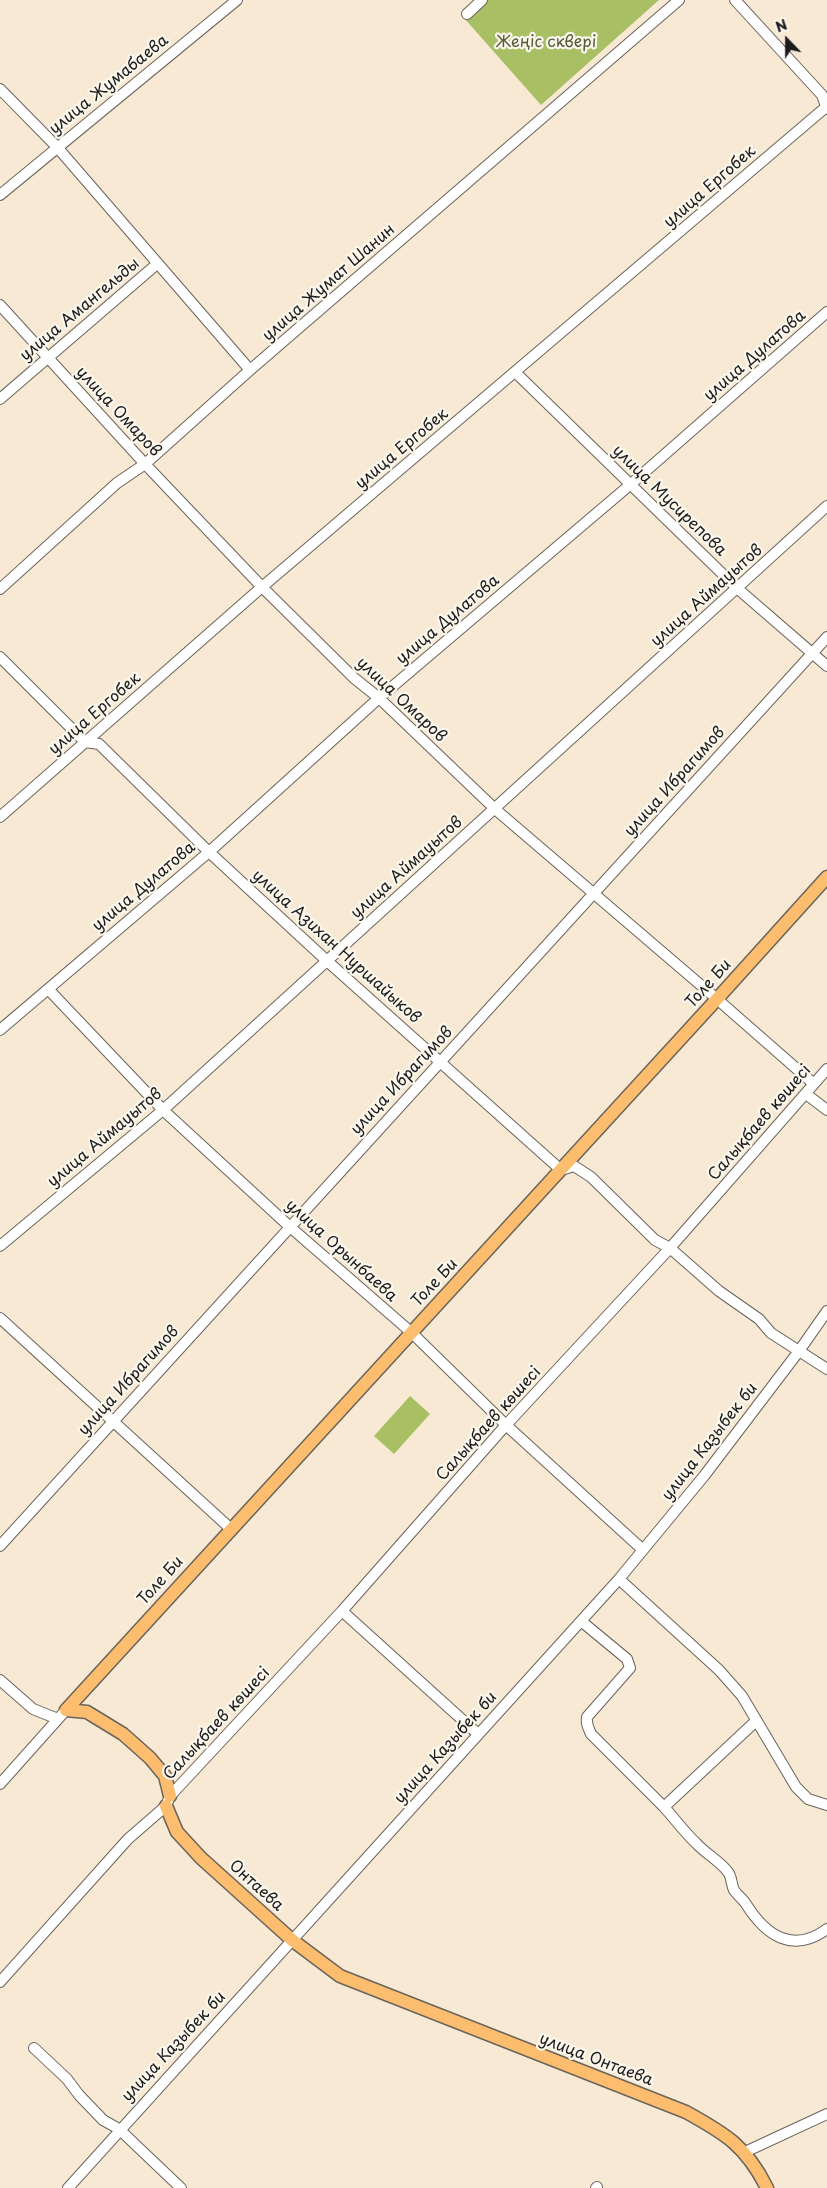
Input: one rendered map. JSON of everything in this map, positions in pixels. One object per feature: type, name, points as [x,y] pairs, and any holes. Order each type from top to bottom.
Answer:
[{"type":"main road","name":"Толе Би","points":[[62,1714],[718,999],[827,876]]},
{"type":"main road","name":"Онтаева","points":[[62,1714],[87,1712],[123,1734],[150,1758],[165,1776],[168,1801],[177,1832],[292,1940],[340,1976]]},
{"type":"main road","name":"улица Онтаева","points":[[340,1976],[686,2112],[725,2134],[745,2152],[767,2188]]},
{"type":"street","name":"улица Жумабаева","points":[[0,195],[237,0]]},
{"type":"street","points":[[467,14],[482,0]]},
{"type":"street","name":"улица Жумат Шанин","points":[[0,589],[117,484],[145,464],[250,370],[679,0]]},
{"type":"street","points":[[735,0],[822,94],[826,108]]},
{"type":"street","points":[[0,89],[57,147],[250,370]]},
{"type":"street","name":"улица Ергобек","points":[[0,817],[262,587],[826,108]]},
{"type":"street","name":"улица Амангельды","points":[[0,399],[157,264]]},
{"type":"street","name":"улица Омаров","points":[[0,305],[145,464],[262,587],[354,678],[379,698],[495,809],[718,999],[814,1084]]},
{"type":"street","name":"улица Дулатова","points":[[0,1030],[209,852],[379,698],[631,484],[827,312]]},
{"type":"street","name":"улица Мусирепова","points":[[516,373],[738,589],[827,666]]},
{"type":"street","name":"улица Аймауытов","points":[[0,1246],[163,1110],[326,960],[738,589],[827,506]]},
{"type":"street","name":"улица Ибрагимов","points":[[0,1546],[289,1226],[827,637]]},
{"type":"street","name":"улица Азихан Нуршайыков","points":[[0,657],[85,742],[99,744],[209,852],[326,960],[561,1170]]},
{"type":"street","name":"улица Орынбаева","points":[[48,989],[163,1110],[289,1226],[412,1333],[506,1426],[643,1550]]},
{"type":"street","name":"Салықбаев көшесі","points":[[0,1982],[128,1839],[168,1801],[342,1611],[506,1426],[670,1248],[827,1069]]},
{"type":"street","points":[[806,1094],[827,1110]]},
{"type":"street","points":[[561,1170],[574,1166],[591,1177],[655,1240],[670,1248],[719,1291],[759,1319],[771,1333],[827,1369]]},
{"type":"street","name":"улица Казыбек би","points":[[68,2188],[119,2129],[619,1579],[704,1476],[827,1311]]},
{"type":"street","points":[[0,1318],[231,1529]]},
{"type":"street","points":[[619,1579],[719,1670],[742,1696],[796,1787],[808,1799],[827,1805]]},
{"type":"street","points":[[342,1611],[478,1734]]},
{"type":"street","points":[[581,1620],[627,1659],[630,1668],[588,1716],[586,1722],[591,1734],[664,1807],[697,1845],[730,1873],[734,1891],[745,1902],[752,1915],[775,1936],[792,1942],[805,1941],[827,1929]]},
{"type":"street","points":[[0,1680],[33,1709],[62,1714]]},
{"type":"street","points":[[0,1784],[62,1714]]},
{"type":"street","points":[[664,1807],[756,1721]]},
{"type":"street","points":[[34,2048],[67,2079],[79,2096],[103,2120],[119,2129],[181,2188]]},
{"type":"street","points":[[745,2152],[827,2114]]},
{"type":"green space","name":"Жеңіс сквері","points":[[484,0],[659,0],[541,105],[464,18]]},
{"type":"green space","points":[[410,1396],[430,1414],[394,1454],[374,1436]]}]
